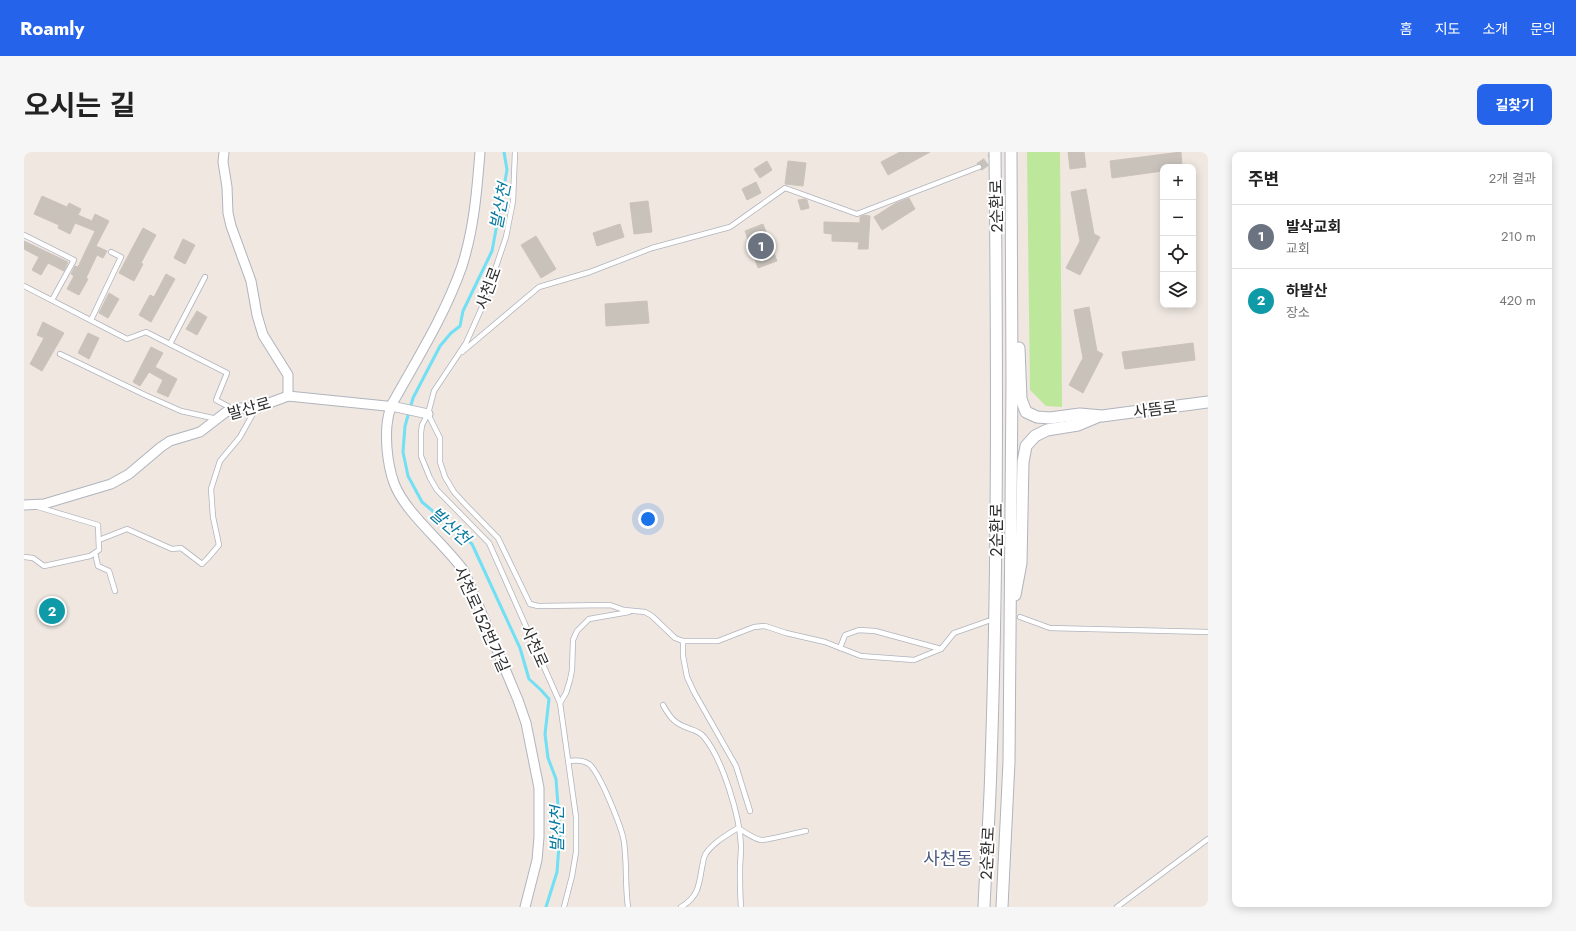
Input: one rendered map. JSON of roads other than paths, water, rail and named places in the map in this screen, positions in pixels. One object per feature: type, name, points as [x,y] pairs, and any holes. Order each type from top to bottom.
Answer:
[{"type":"street","name":"발산로","points":[[28,505],[44,504],[111,484],[129,474],[161,446],[170,441],[200,432],[226,412],[256,408],[288,396],[288,376],[263,335],[257,315],[252,280],[231,226],[228,213],[227,187],[223,162],[224,152]]},
{"type":"street","name":"사천로152번가길","points":[[480,152],[478,182],[470,236],[462,266],[443,312],[394,406],[387,416],[386,436],[388,457],[394,484],[408,508],[454,558],[464,572],[518,700],[526,723],[539,788],[540,815],[537,860],[526,907]]},
{"type":"street","name":"2순환로","points":[[984,907],[991,765],[996,574],[997,384],[995,152]]},
{"type":"street","name":"2순환로","points":[[1002,907],[1015,619],[1011,152]]},
{"type":"street","points":[[1011,244],[1020,361],[1020,399],[1026,412],[1037,417],[1050,418],[1080,414],[1102,416]]},
{"type":"street","points":[[288,396],[394,406],[425,413]]},
{"type":"street","name":"사뜸로","points":[[1102,416],[1208,402]]},
{"type":"street","points":[[1015,619],[1021,563],[1023,462],[1026,446],[1035,436],[1047,430],[1078,425],[1102,416]]},
{"type":"lane","name":"사천로","points":[[515,152],[513,201],[506,237],[483,305],[466,343],[434,391],[425,413],[421,433],[422,456],[430,478],[437,490],[489,543],[560,703],[576,817],[576,852],[572,876],[564,907]]},
{"type":"lane","points":[[457,357],[539,287],[590,272],[652,248],[730,227],[785,188],[857,214],[979,167]]},
{"type":"lane","points":[[24,235],[74,260],[52,300]]},
{"type":"lane","points":[[91,320],[121,257],[111,252]]},
{"type":"lane","points":[[170,344],[205,278]]},
{"type":"lane","points":[[24,286],[127,339],[146,332],[227,373],[216,400],[235,410]]},
{"type":"lane","points":[[60,354],[181,411],[217,419]]},
{"type":"lane","points":[[99,540],[127,529],[172,549],[181,548],[202,564],[219,545],[213,517],[211,489],[220,462],[240,436],[256,408]]},
{"type":"lane","points":[[425,413],[440,438],[440,462],[445,477],[454,492],[464,504],[498,538],[530,604],[538,606],[610,605],[624,610],[645,612],[652,616],[675,638],[683,640],[718,641],[754,627],[765,626],[786,633],[825,642],[861,656],[914,660],[941,649],[954,633],[988,620]]},
{"type":"lane","points":[[24,557],[33,558],[44,566],[90,556],[99,550],[98,526],[28,505]]},
{"type":"lane","points":[[95,553],[98,566],[109,571],[115,591]]},
{"type":"lane","points":[[560,703],[570,680],[572,670],[573,640],[577,631],[589,618],[634,611]]},
{"type":"lane","points":[[1015,619],[1050,628],[1208,632]]},
{"type":"lane","points":[[840,648],[844,635],[859,630],[874,631],[941,649]]},
{"type":"lane","points":[[683,640],[683,656],[687,677],[736,766],[750,811]]},
{"type":"lane","points":[[663,705],[669,716],[677,723],[698,731],[704,737],[715,753],[728,787],[741,846],[740,907]]},
{"type":"lane","points":[[569,761],[577,760],[585,762],[591,766],[597,774],[620,823],[624,842],[628,907]]},
{"type":"lane","points":[[738,828],[759,840],[764,841],[776,836],[806,831]]},
{"type":"lane","points":[[682,907],[692,900],[698,890],[704,856],[721,839],[738,828]]},
{"type":"lane","points":[[1117,907],[1208,839]]},
{"type":"waterway","name":"발산천","points":[[504,152],[507,170],[492,251],[463,311],[460,326],[451,333],[440,346],[413,398],[405,426],[403,452],[408,476],[422,502],[472,544],[520,648],[529,679],[549,699],[545,734],[548,758],[556,779],[560,832],[557,872],[546,907]]},
{"type":"tunnel","points":[[979,167],[999,153]]},
{"type":"place","name":"발삭교회","points":[[761,246]]},
{"type":"place","name":"하발산","points":[[52,611]]},
{"type":"district","name":"사천동","points":[[948,859]]}]
